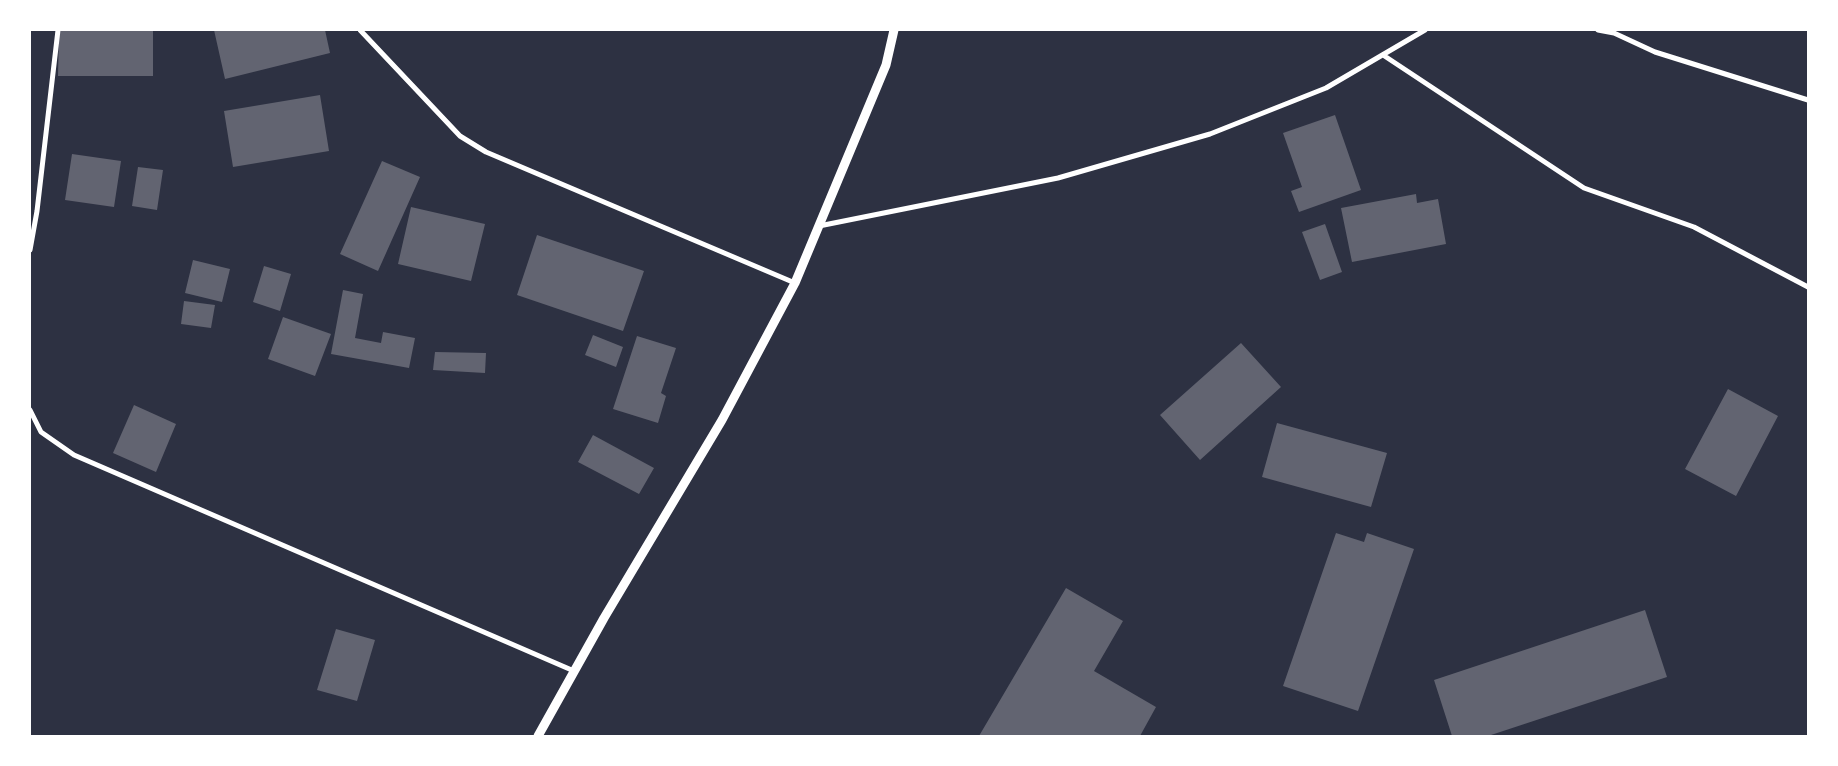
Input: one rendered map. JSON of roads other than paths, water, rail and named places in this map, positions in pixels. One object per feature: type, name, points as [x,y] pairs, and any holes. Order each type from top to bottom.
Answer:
[{"type":"street","points":[[30,250],[38,211],[58,30]]},
{"type":"street","points":[[360,30],[460,136],[486,152],[795,282]]},
{"type":"street","points":[[538,736],[574,671],[722,420],[795,282],[886,64],[894,30]]},
{"type":"street","points":[[819,226],[1058,178],[1210,134],[1326,88],[1425,30]]},
{"type":"street","points":[[1598,30],[1614,33],[1655,52],[1808,100]]},
{"type":"street","points":[[1383,55],[1584,188],[1694,227],[1808,287]]},
{"type":"street","points":[[30,410],[41,432],[74,455],[574,671]]}]
